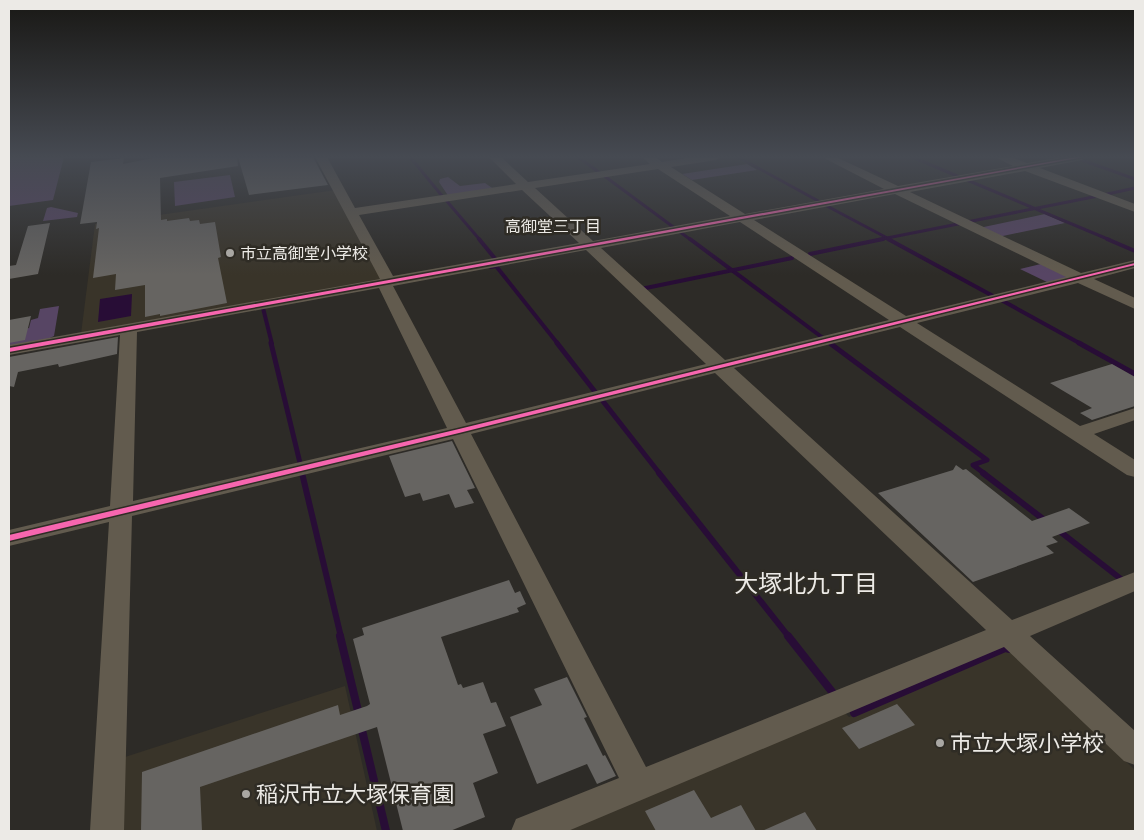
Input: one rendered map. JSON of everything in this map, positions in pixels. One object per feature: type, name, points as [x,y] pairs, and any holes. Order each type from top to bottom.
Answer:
[{"type":"street","points":[[343,196],[459,431],[639,785]]},
{"type":"street","points":[[351,212],[457,196]]},
{"type":"street","points":[[536,196],[722,366],[1135,751]]},
{"type":"street","points":[[707,196],[1135,470]]},
{"type":"street","points":[[9,350],[869,196]]},
{"type":"street","points":[[909,196],[1135,304]]},
{"type":"street","points":[[1104,196],[1135,208]]},
{"type":"street","points":[[9,538],[459,431],[1135,264]]},
{"type":"street","points":[[107,831],[129,328]]},
{"type":"street","points":[[1078,433],[1135,414]]},
{"type":"street","points":[[528,831],[1135,581]]},
{"type":"shaded area","points":[[9,196],[54,196],[53,200],[9,206]]},
{"type":"shaded area","points":[[175,196],[235,197],[175,206]]},
{"type":"shaded area","name":"市立高御堂小学校","points":[[292,196],[339,196],[384,281],[81,334],[95,224]]},
{"type":"shaded area","points":[[51,207],[78,213],[77,217],[43,221],[47,208]]},
{"type":"shaded area","points":[[1045,214],[1065,223],[998,237],[979,228]]},
{"type":"shaded area","points":[[1045,263],[1071,278],[1049,283],[1020,269]]},
{"type":"shaded area","points":[[132,294],[131,316],[98,322],[100,299]]},
{"type":"shaded area","points":[[59,306],[54,336],[46,340],[9,347],[9,332],[29,328],[31,320],[38,318],[40,309]]},
{"type":"shaded area","name":"市立大塚小学校","points":[[1006,651],[1013,653],[1135,770],[1135,831],[562,831],[845,713],[849,717]]},
{"type":"shaded area","name":"稲沢市立大塚保育園","points":[[345,686],[377,831],[123,831],[125,757]]},
{"type":"building","points":[[85,196],[160,196],[161,220],[189,218],[190,221],[199,220],[200,224],[215,222],[221,257],[218,258],[227,303],[160,316],[160,314],[145,317],[145,285],[115,290],[116,274],[93,278],[99,228],[96,229],[97,222],[80,224]]},
{"type":"building","points":[[50,223],[38,274],[9,279],[9,266],[16,265],[28,226]]},
{"type":"building","points":[[31,316],[25,340],[9,343],[9,320]]},
{"type":"building","points":[[118,337],[117,354],[59,367],[58,364],[18,372],[14,387],[9,386],[9,357]]},
{"type":"building","points":[[1112,364],[1135,377],[1135,406],[1092,420],[1080,413],[1092,408],[1050,383]]},
{"type":"building","points":[[452,441],[475,488],[467,490],[474,503],[455,508],[449,494],[423,501],[420,493],[405,497],[389,456]]},
{"type":"building","points":[[956,465],[963,470],[966,469],[1032,521],[1069,508],[1090,523],[1052,537],[1058,542],[1046,546],[1054,553],[973,582],[878,493],[953,470]]},
{"type":"building","points":[[509,580],[515,593],[520,591],[526,604],[517,608],[519,612],[441,637],[458,685],[461,684],[463,688],[483,682],[491,703],[496,702],[506,726],[483,734],[498,773],[473,783],[485,817],[450,831],[403,831],[377,727],[200,787],[202,831],[141,831],[142,772],[338,705],[340,715],[367,706],[370,704],[353,639],[364,635],[362,628]]},
{"type":"building","points":[[567,677],[587,717],[584,718],[603,756],[605,755],[616,776],[597,784],[587,764],[537,784],[510,717],[542,705],[534,689]]},
{"type":"building","points":[[897,704],[915,725],[859,749],[842,728]]},
{"type":"building","points":[[694,790],[711,818],[741,805],[756,831],[656,831],[645,811]]},
{"type":"building","points":[[805,812],[817,831],[762,831]]},
{"type":"waterway","points":[[632,196],[676,229]]},
{"type":"waterway","points":[[810,196],[822,203]]},
{"type":"waterway","points":[[1006,196],[1035,209]]},
{"type":"waterway","points":[[1035,209],[1097,196]]},
{"type":"waterway","points":[[445,199],[480,240]]},
{"type":"waterway","points":[[825,205],[887,238]]},
{"type":"waterway","points":[[967,222],[1035,209]]},
{"type":"waterway","points":[[1035,209],[1110,240]]},
{"type":"waterway","points":[[887,238],[963,223]]},
{"type":"waterway","points":[[680,232],[691,240]]},
{"type":"waterway","points":[[877,240],[887,238]]},
{"type":"waterway","points":[[887,238],[891,240]]},
{"type":"waterway","points":[[479,239],[497,261]]},
{"type":"waterway","points":[[690,239],[732,270]]},
{"type":"waterway","points":[[810,254],[883,239]]},
{"type":"waterway","points":[[888,239],[993,296]]},
{"type":"waterway","points":[[1107,239],[1135,251]]},
{"type":"waterway","points":[[732,270],[792,258]]},
{"type":"waterway","points":[[491,267],[496,266],[558,344]]},
{"type":"waterway","points":[[641,289],[732,270]]},
{"type":"waterway","points":[[732,270],[823,338]]},
{"type":"waterway","points":[[1003,301],[1081,344]]},
{"type":"waterway","points":[[263,308],[272,344]]},
{"type":"waterway","points":[[271,343],[300,463]]},
{"type":"waterway","points":[[557,343],[596,393]]},
{"type":"waterway","points":[[1079,343],[1135,374]]},
{"type":"waterway","points":[[831,344],[987,460],[973,465],[985,474]]},
{"type":"waterway","points":[[602,400],[660,474]]},
{"type":"waterway","points":[[302,473],[341,637]]},
{"type":"waterway","points":[[659,473],[789,637]]},
{"type":"waterway","points":[[983,473],[1047,522]]},
{"type":"waterway","points":[[1058,530],[1121,579]]},
{"type":"waterway","points":[[340,636],[359,715]]},
{"type":"waterway","points":[[788,636],[833,693]]},
{"type":"waterway","points":[[854,713],[1005,648],[1010,649]]},
{"type":"waterway","points":[[361,726],[386,831]]},
{"type":"cycle path","points":[[9,350],[864,196]]},
{"type":"cycle path","points":[[9,538],[459,431],[1135,264]]},
{"type":"place","name":"市立高御堂小学校","points":[[230,253]]},
{"type":"place","name":"市立大塚小学校","points":[[940,743]]},
{"type":"place","name":"稲沢市立大塚保育園","points":[[246,794]]},
{"type":"district","name":"高御堂三丁目","points":[[553,226]]},
{"type":"district","name":"大塚北九丁目","points":[[806,583]]}]
